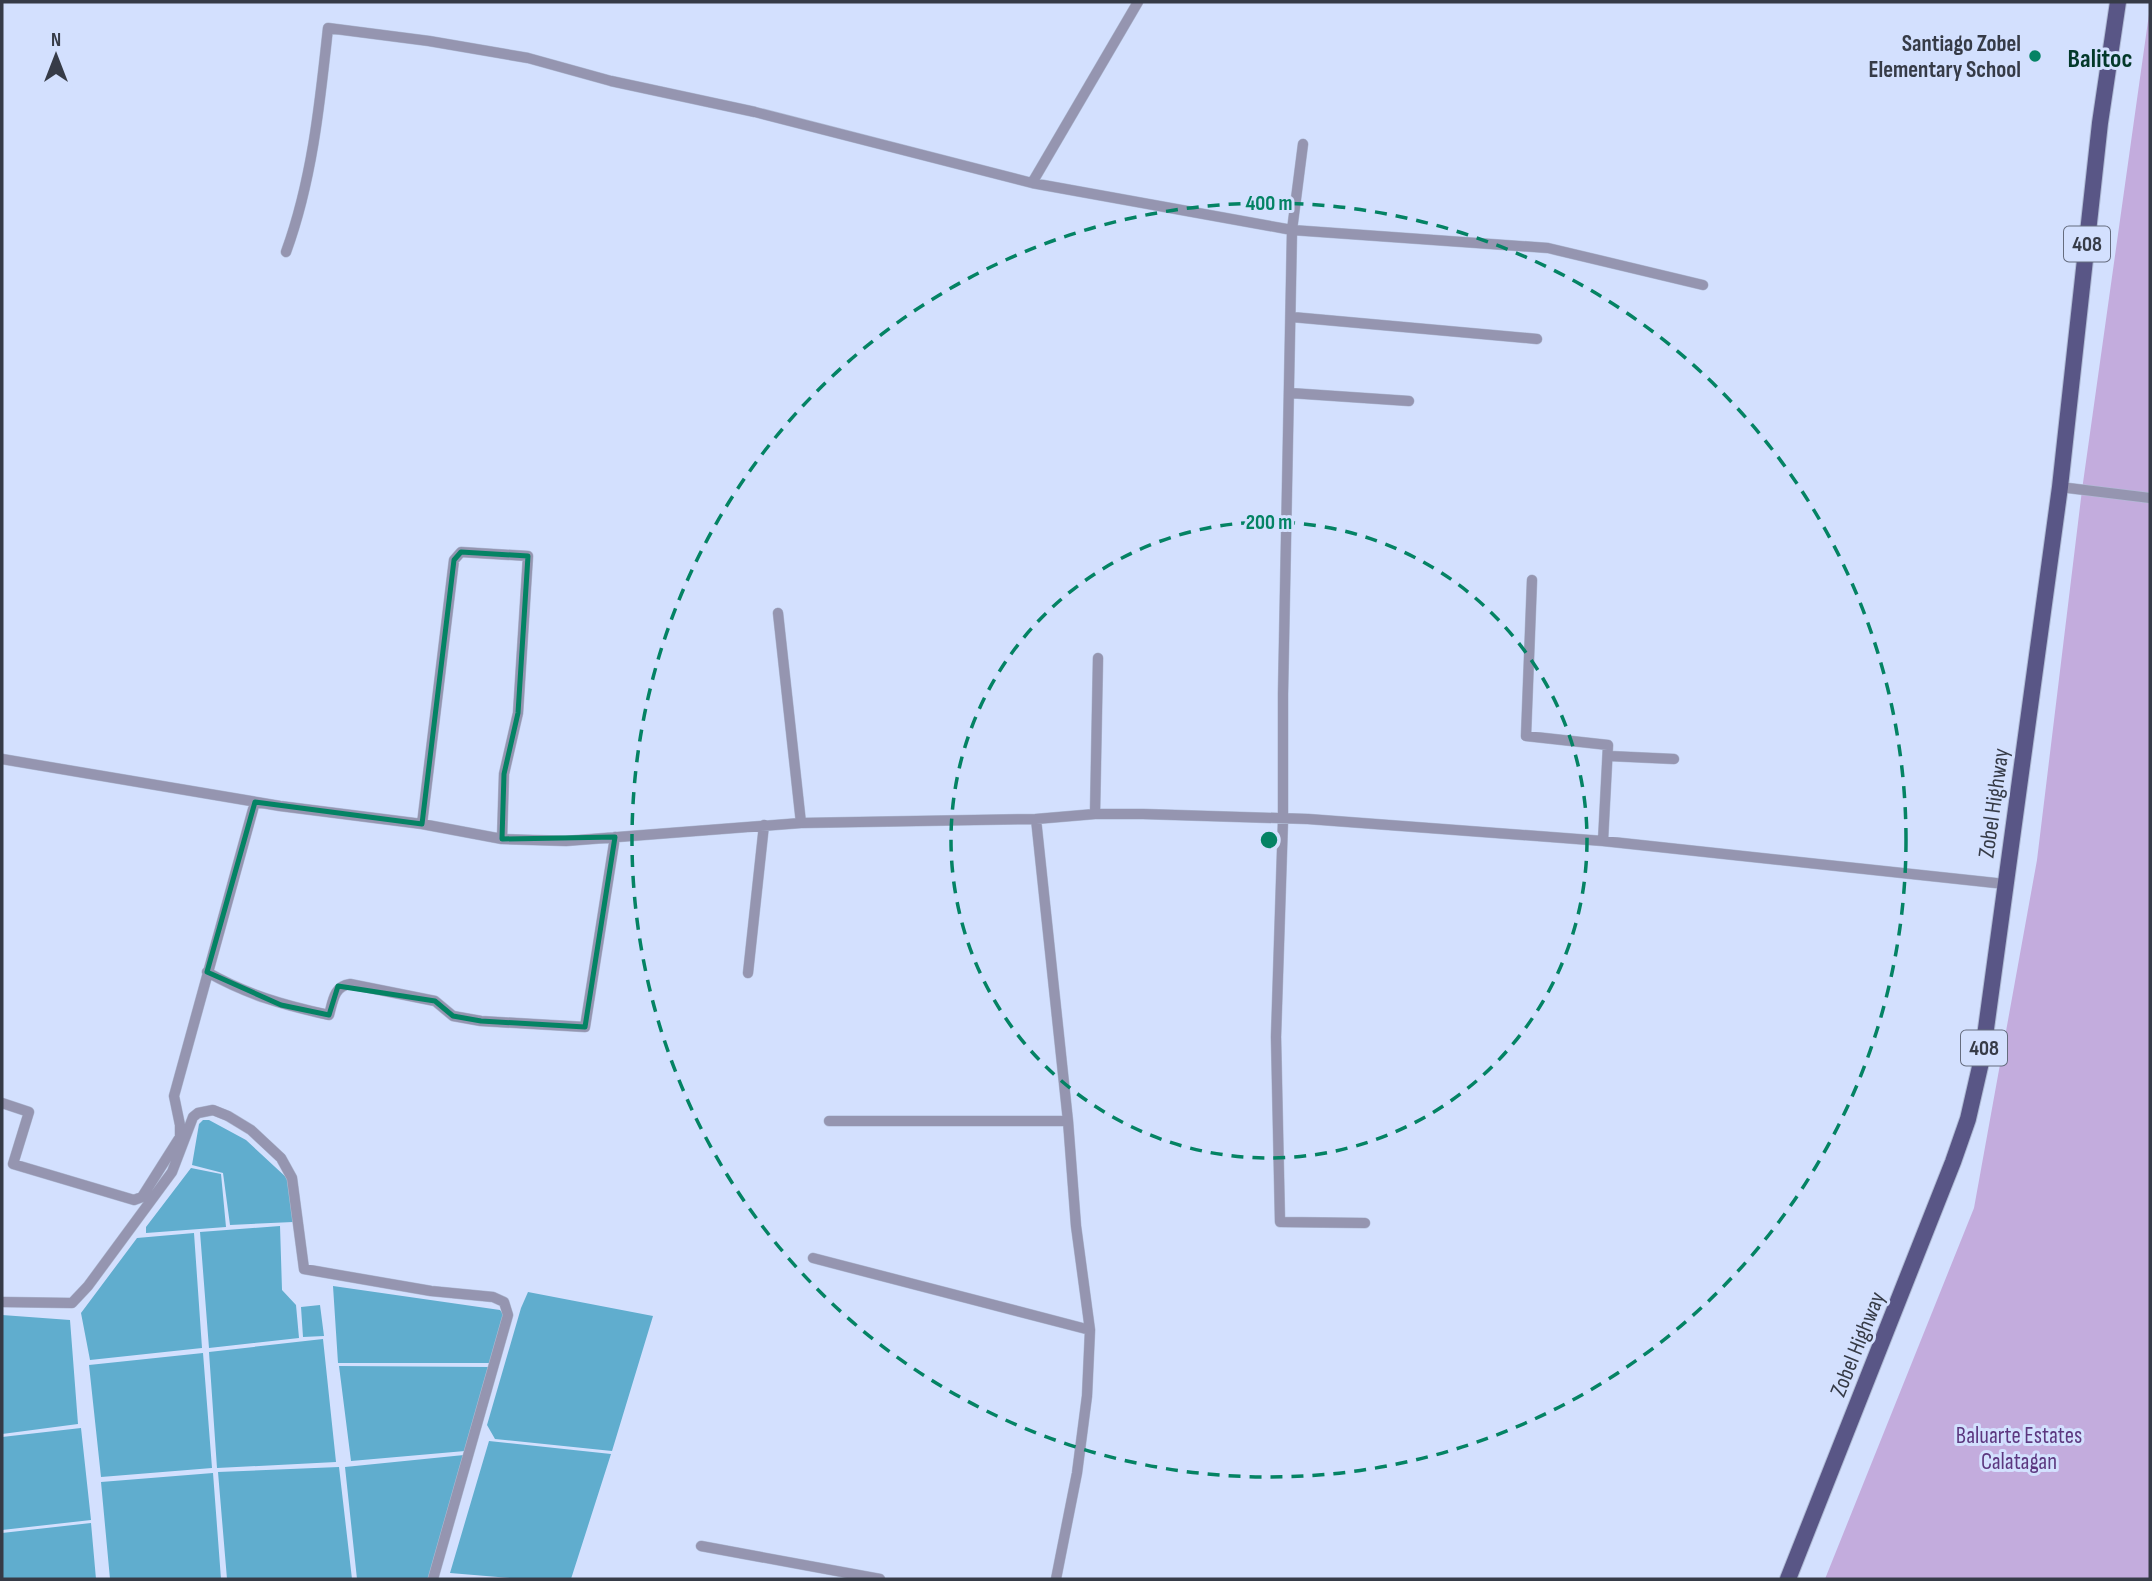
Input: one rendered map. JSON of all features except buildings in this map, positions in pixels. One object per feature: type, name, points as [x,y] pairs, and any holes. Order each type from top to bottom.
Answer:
[{"type":"main road","name":"Zobel Highway","points":[[1788,1579],[1968,1119],[1982,1058],[2060,487],[2100,123],[2118,2]]},
{"type":"street","points":[[1032,183],[1138,2]]},
{"type":"street","points":[[286,252],[294,230],[318,119],[328,29],[429,41],[527,58],[611,81],[755,112],[1032,183],[1292,230],[1548,248],[1703,285]]},
{"type":"street","points":[[1303,144],[1292,230],[1283,820],[1276,1037],[1280,1222],[1365,1223]]},
{"type":"street","points":[[1292,317],[1537,339]]},
{"type":"street","points":[[1290,393],[1409,401]]},
{"type":"street","points":[[2060,487],[2150,498]]},
{"type":"street","points":[[422,824],[454,560],[461,552],[528,556],[518,713],[504,774],[502,839]]},
{"type":"street","points":[[1532,580],[1526,736],[1608,745],[1603,841]]},
{"type":"street","points":[[778,613],[801,823]]},
{"type":"street","points":[[1095,814],[1098,658]]},
{"type":"street","points":[[1609,756],[1674,759]]},
{"type":"street","points":[[2,759],[255,802],[422,824],[502,839],[566,841],[801,823],[1036,819],[1095,814],[1308,819],[1603,841],[2005,884]]},
{"type":"street","points":[[2,1103],[29,1112],[13,1164],[134,1199],[142,1196],[180,1137],[174,1096],[255,802]]},
{"type":"street","points":[[1036,819],[1068,1122],[1076,1226],[1090,1330],[1087,1396],[1077,1474],[1056,1579]]},
{"type":"street","points":[[748,973],[764,825]]},
{"type":"street","points":[[207,972],[281,1005],[329,1015],[337,991],[342,985],[350,984],[435,1001],[453,1016],[481,1021],[585,1027],[615,837]]},
{"type":"street","points":[[2,1301],[72,1303],[88,1286],[172,1172],[193,1117],[198,1112],[213,1110],[251,1130],[281,1158],[292,1178],[304,1269],[431,1291],[493,1297],[504,1302],[508,1308],[433,1579]]},
{"type":"street","points":[[829,1121],[1068,1122]]},
{"type":"street","points":[[813,1258],[1090,1330]]},
{"type":"street","points":[[701,1546],[880,1579]]},
{"type":"highlighted area","points":[[461,552],[528,556],[518,713],[504,774],[502,839],[615,837],[585,1027],[481,1021],[453,1016],[435,1001],[338,986],[329,1015],[281,1005],[207,972],[255,802],[422,824],[454,560]]},
{"type":"green space","name":"Baluarte Estates Calatagan","points":[[2150,7],[2150,1579],[1825,1579],[1974,1208],[2037,860],[2082,490]]},
{"type":"water","points":[[203,1120],[209,1120],[246,1140],[288,1179],[293,1222],[230,1225],[223,1173],[192,1165],[199,1124]]},
{"type":"water","points":[[191,1168],[221,1174],[226,1227],[146,1233],[146,1227]]},
{"type":"water","points":[[280,1226],[282,1290],[296,1305],[299,1338],[209,1348],[200,1232]]},
{"type":"water","points":[[194,1233],[202,1348],[90,1360],[81,1313],[137,1238]]},
{"type":"water","points":[[333,1286],[500,1310],[504,1315],[491,1363],[338,1363]]},
{"type":"water","points":[[528,1292],[653,1316],[612,1451],[495,1439],[487,1425]]},
{"type":"water","points":[[320,1305],[324,1336],[303,1337],[301,1307]]},
{"type":"water","points":[[2,1315],[70,1320],[78,1424],[2,1434]]},
{"type":"water","points":[[323,1339],[336,1462],[217,1468],[209,1352]]},
{"type":"water","points":[[203,1353],[212,1468],[101,1477],[89,1365]]},
{"type":"water","points":[[339,1366],[490,1367],[465,1451],[351,1461]]},
{"type":"water","points":[[81,1428],[91,1520],[2,1530],[2,1437]]},
{"type":"water","points":[[489,1441],[611,1454],[571,1579],[521,1579],[450,1573]]},
{"type":"water","points":[[464,1455],[428,1579],[357,1579],[345,1467]]},
{"type":"water","points":[[339,1467],[352,1579],[227,1579],[218,1472]]},
{"type":"water","points":[[213,1473],[221,1579],[110,1579],[101,1482]]},
{"type":"water","points":[[91,1523],[96,1579],[2,1579],[2,1533]]},
{"type":"place","name":"Santiago Zobel Elementary School","points":[[2035,56]]},
{"type":"district","name":"Balitoc","points":[[2100,58]]}]
